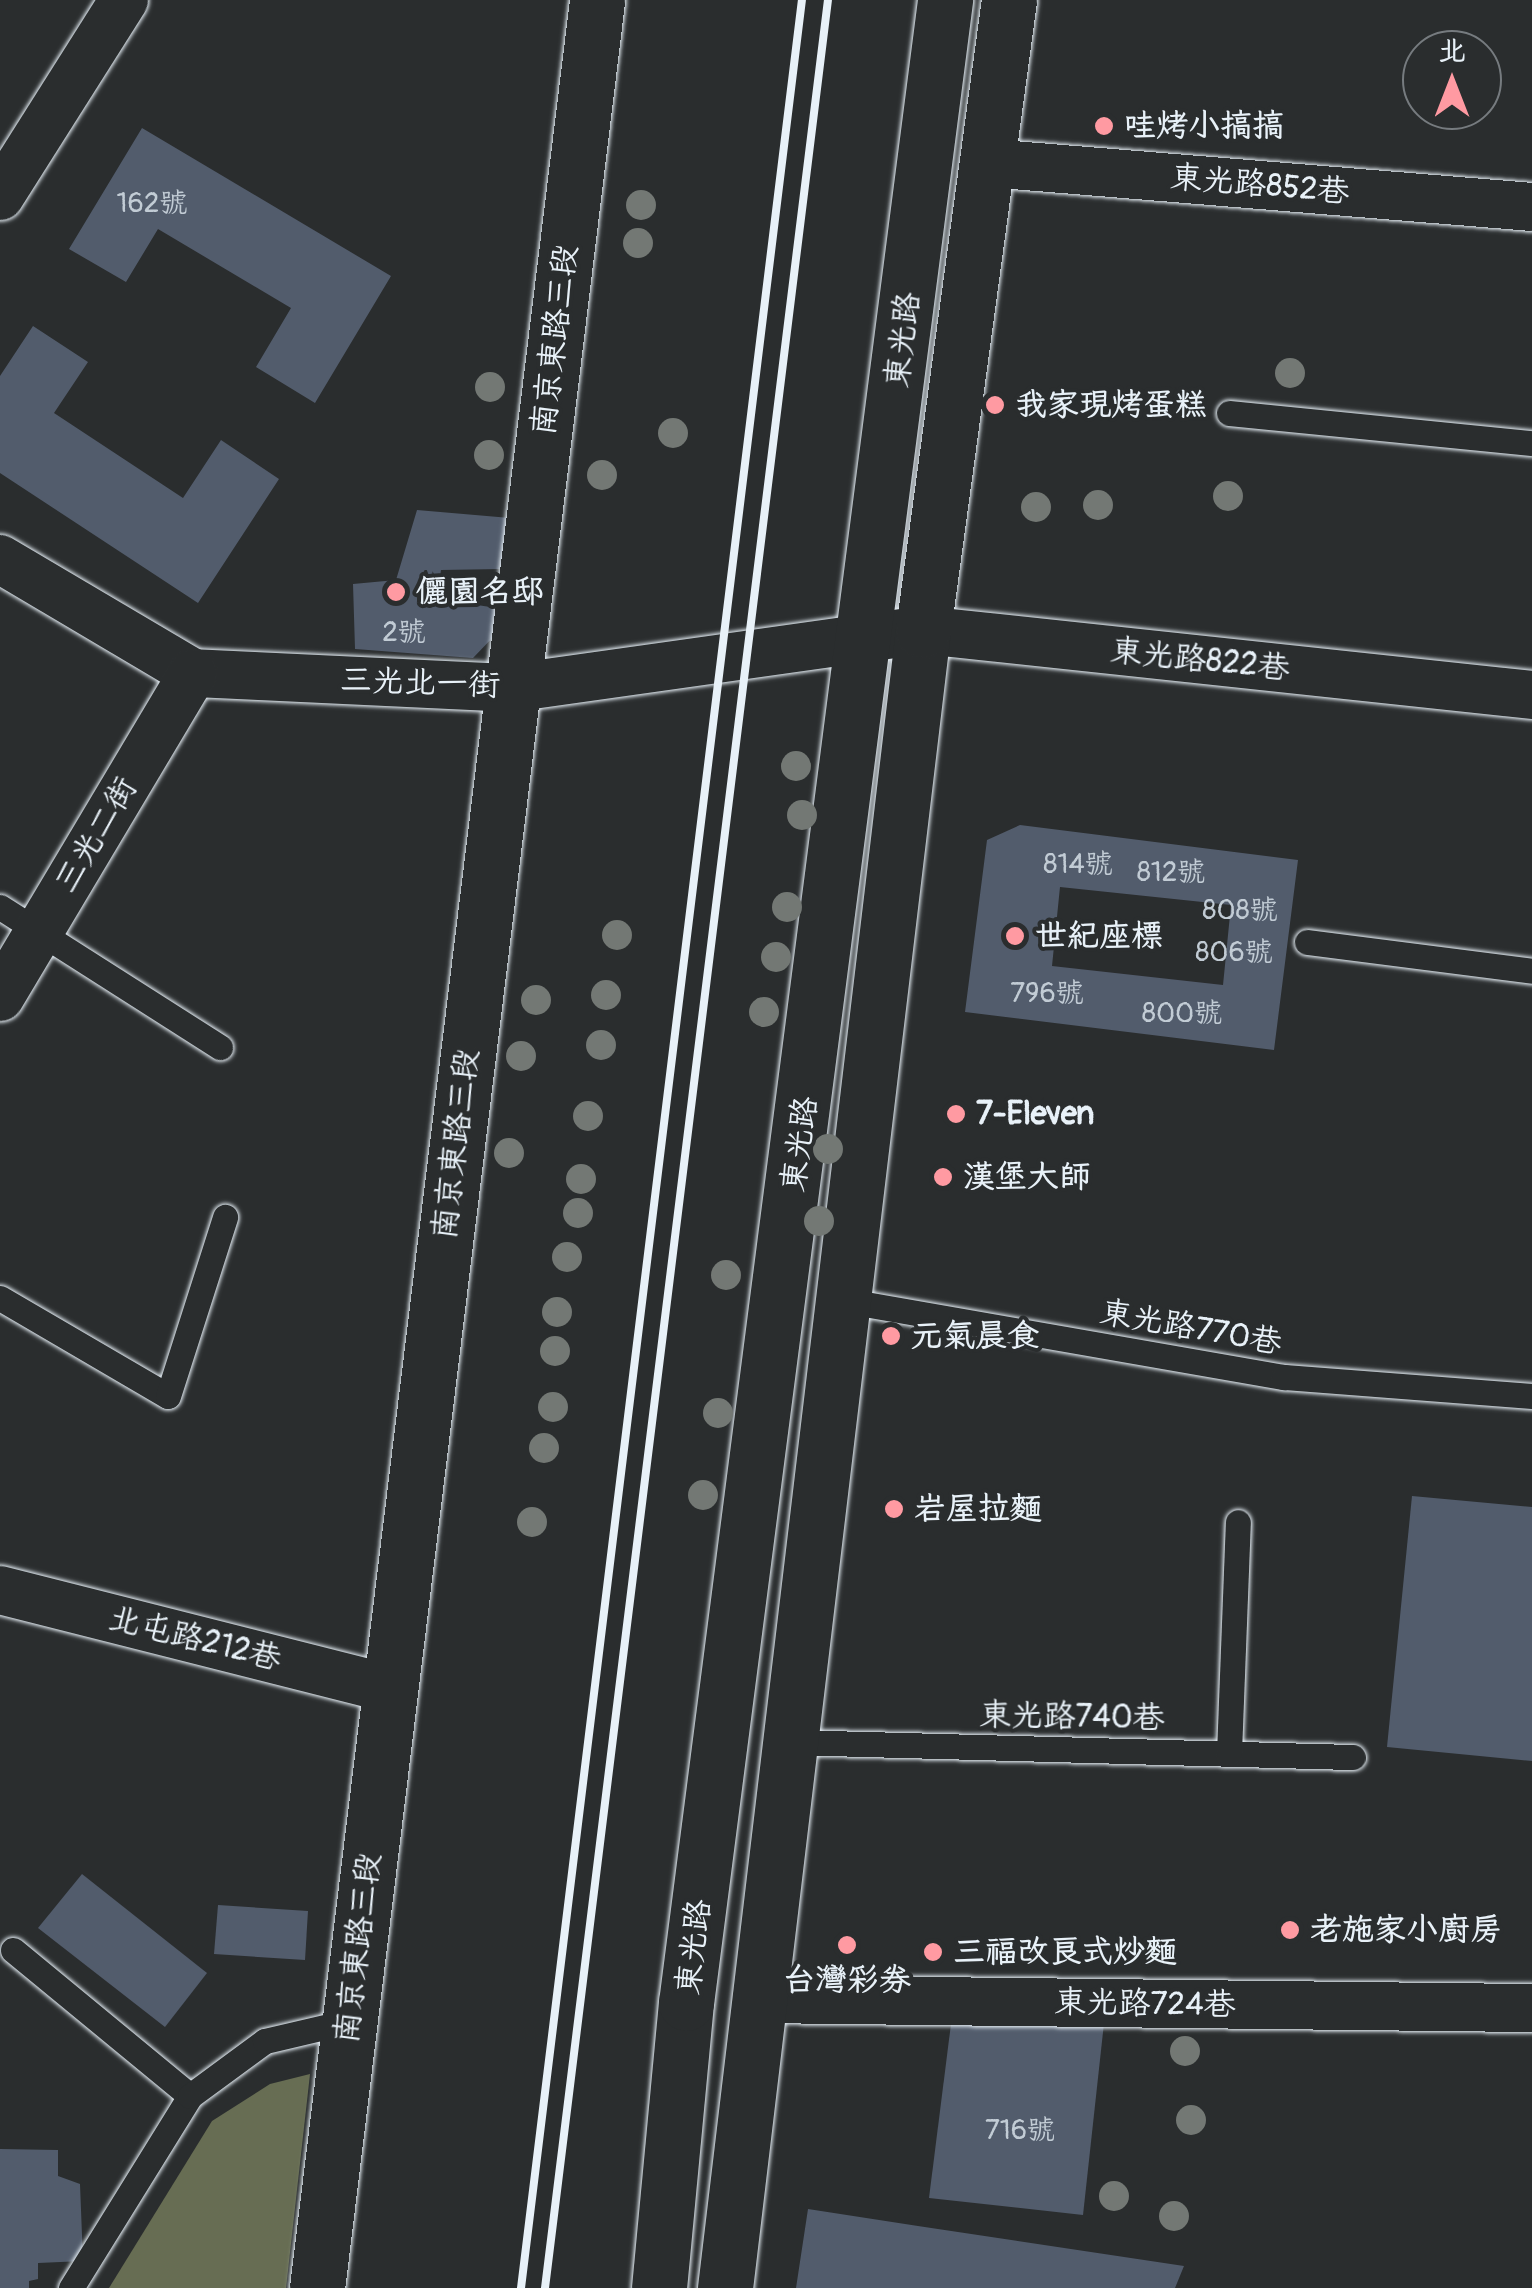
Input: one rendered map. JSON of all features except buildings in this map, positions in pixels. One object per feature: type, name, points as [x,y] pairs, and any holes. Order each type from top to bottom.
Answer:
[{"type":"street","points":[[0,196],[124,0]]},
{"type":"street","name":"南京東路三段","points":[[316,2288],[597,0]]},
{"type":"street","name":"東光路","points":[[659,2288],[686,2003],[867,635],[945,0]]},
{"type":"street","name":"東光路","points":[[725,2288],[924,630],[1009,0]]},
{"type":"street","name":"東光路852巷","points":[[988,163],[1532,207]]},
{"type":"street","name":"三光北一街","points":[[0,559],[193,672],[512,688],[867,635]]},
{"type":"street","name":"東光路822巷","points":[[867,635],[924,630],[1532,695]]},
{"type":"street","name":"三光二街","points":[[0,997],[20,919],[193,672]]},
{"type":"street","name":"北屯路212巷","points":[[0,1590],[390,1689]]},
{"type":"street","name":"東光路724巷","points":[[757,1999],[1532,2008]]},
{"type":"lane","points":[[1230,413],[1532,442]]},
{"type":"lane","points":[[20,919],[220,1048]]},
{"type":"lane","points":[[1307,942],[1532,971]]},
{"type":"lane","points":[[0,1298],[168,1396],[225,1218]]},
{"type":"lane","name":"東光路770巷","points":[[842,1300],[1284,1377],[1532,1396]]},
{"type":"lane","points":[[1229,1753],[1238,1522]]},
{"type":"lane","name":"東光路740巷","points":[[790,1742],[1353,1756]]},
{"type":"lane","points":[[14,1950],[190,2096]]},
{"type":"lane","points":[[70,2288],[190,2096],[265,2042],[350,2021]]},
{"type":"green space","points":[[310,2074],[286,2288],[109,2288],[212,2121],[270,2084]]},
{"type":"railway","points":[[521,2288],[802,0]]},
{"type":"railway","points":[[545,2288],[828,0]]},
{"type":"place","name":"哇烤小搞搞","points":[[1104,126]]},
{"type":"place","name":"我家現烤蛋糕","points":[[995,405]]},
{"type":"place","name":"儷園名邸","points":[[396,592]]},
{"type":"place","name":"世紀座標","points":[[1015,936]]},
{"type":"place","name":"7-Eleven","points":[[956,1114]]},
{"type":"place","name":"漢堡大師","points":[[943,1177]]},
{"type":"place","name":"元氣晨食","points":[[891,1336]]},
{"type":"place","name":"岩屋拉麵","points":[[894,1509]]},
{"type":"place","name":"老施家小廚房","points":[[1290,1930]]},
{"type":"place","name":"台灣彩券","points":[[847,1945]]},
{"type":"place","name":"三福改良式炒麵","points":[[933,1952]]}]
